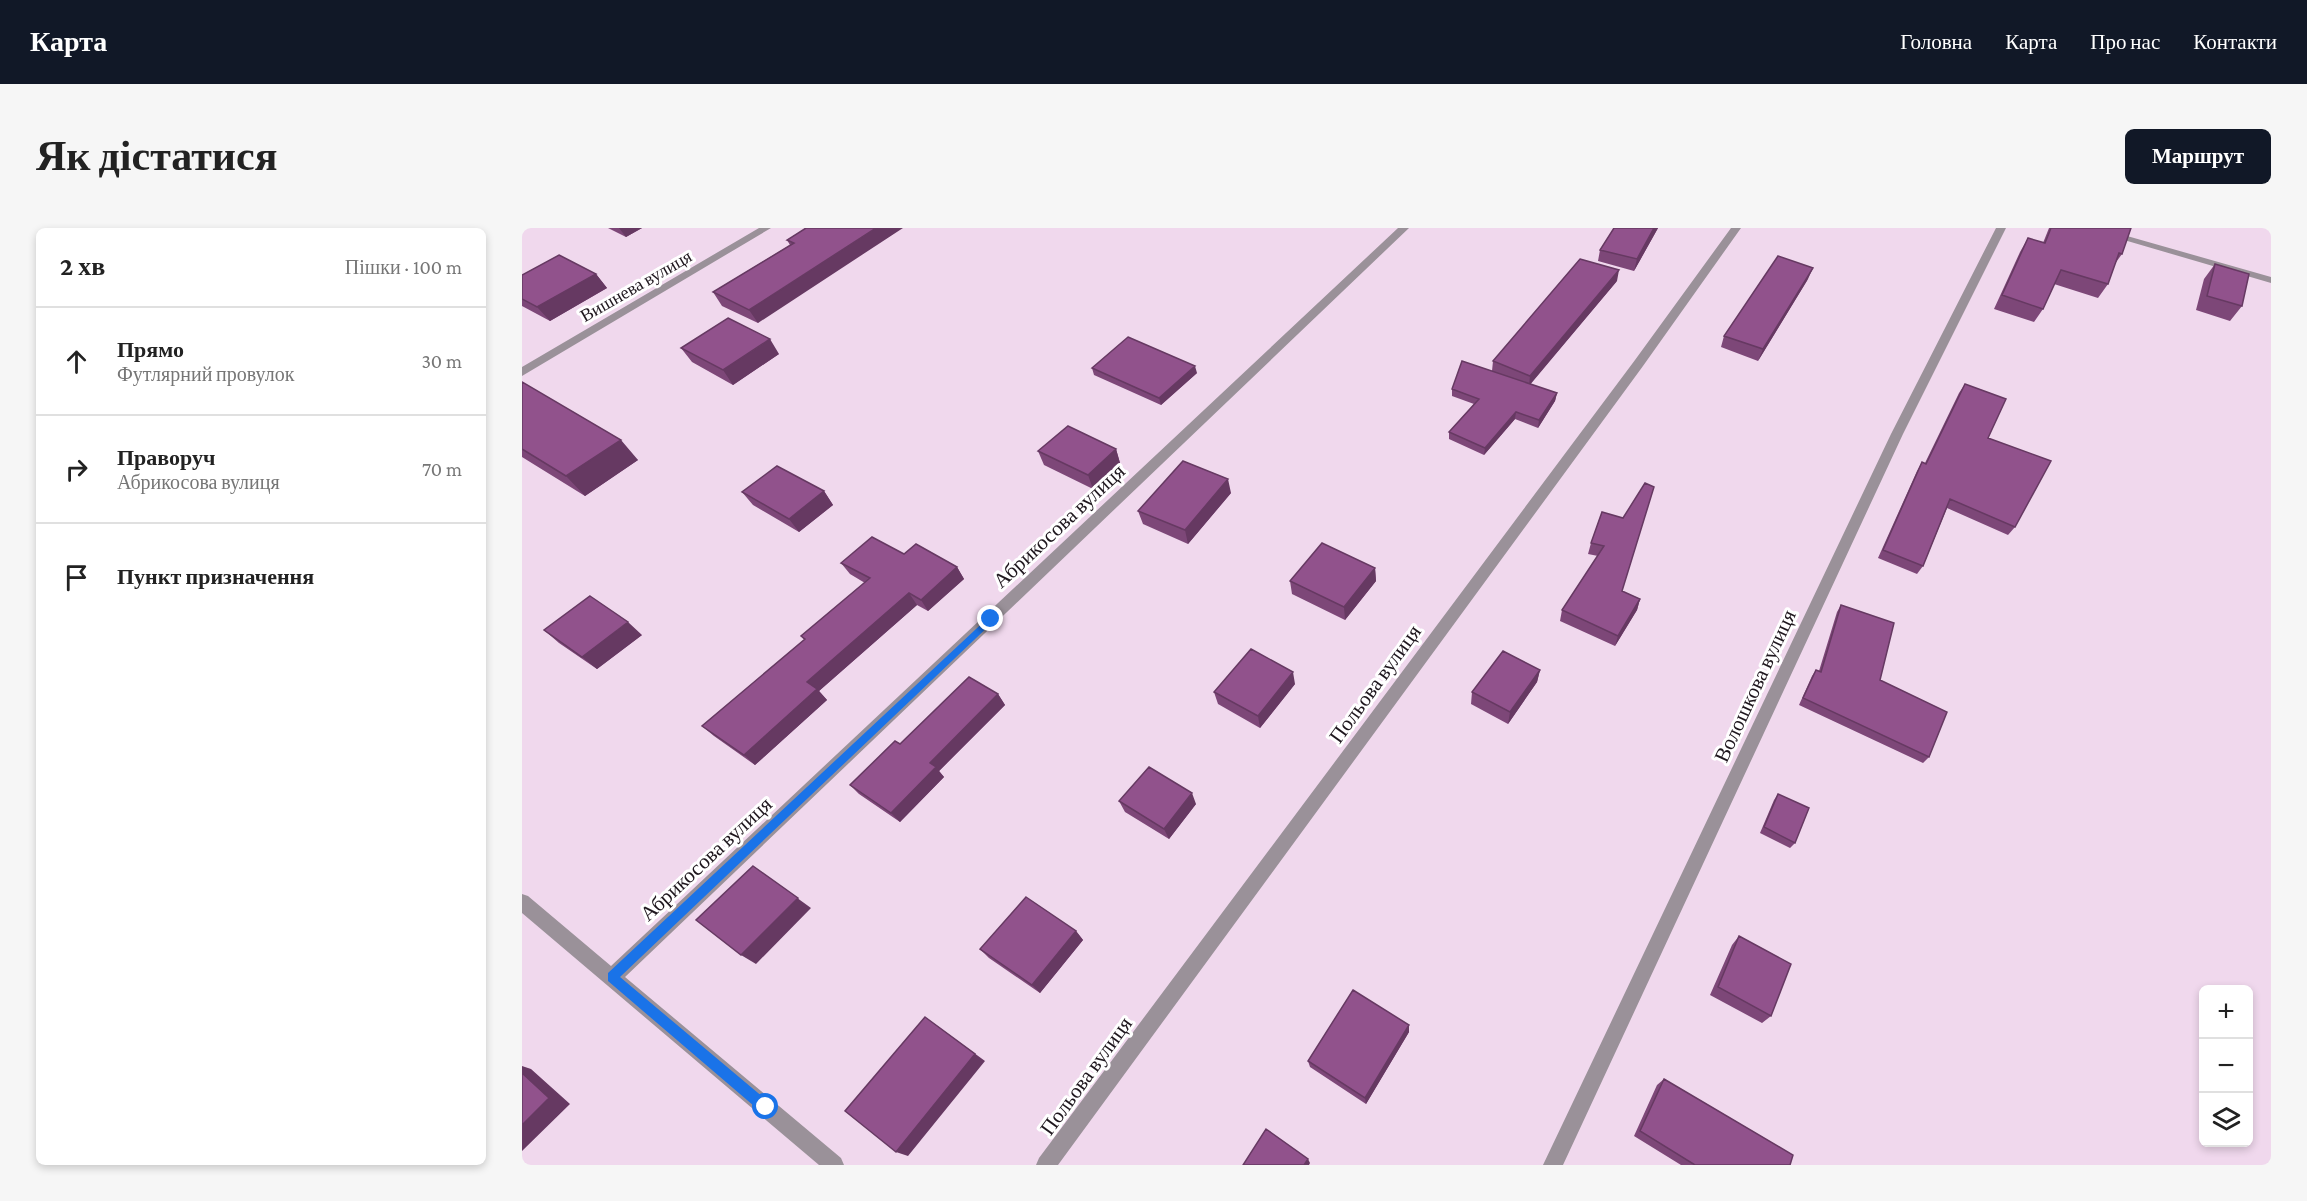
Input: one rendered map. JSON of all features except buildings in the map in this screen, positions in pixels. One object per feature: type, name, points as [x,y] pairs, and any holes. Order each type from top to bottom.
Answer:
[{"type":"street","name":"Вишнева вулиця","points":[[522,372],[766,228]]},
{"type":"street","name":"Абрикосова вулиця","points":[[612,977],[1404,228]]},
{"type":"street","name":"Польова вулиця","points":[[1047,1165],[1639,363],[1736,228]]},
{"type":"street","name":"Волошкова вулиця","points":[[1553,1165],[1897,434],[2001,228]]},
{"type":"street","points":[[2088,228],[2271,280]]},
{"type":"street","points":[[522,902],[834,1165]]},
{"type":"route","points":[[766,1107],[612,977],[991,619]]}]
